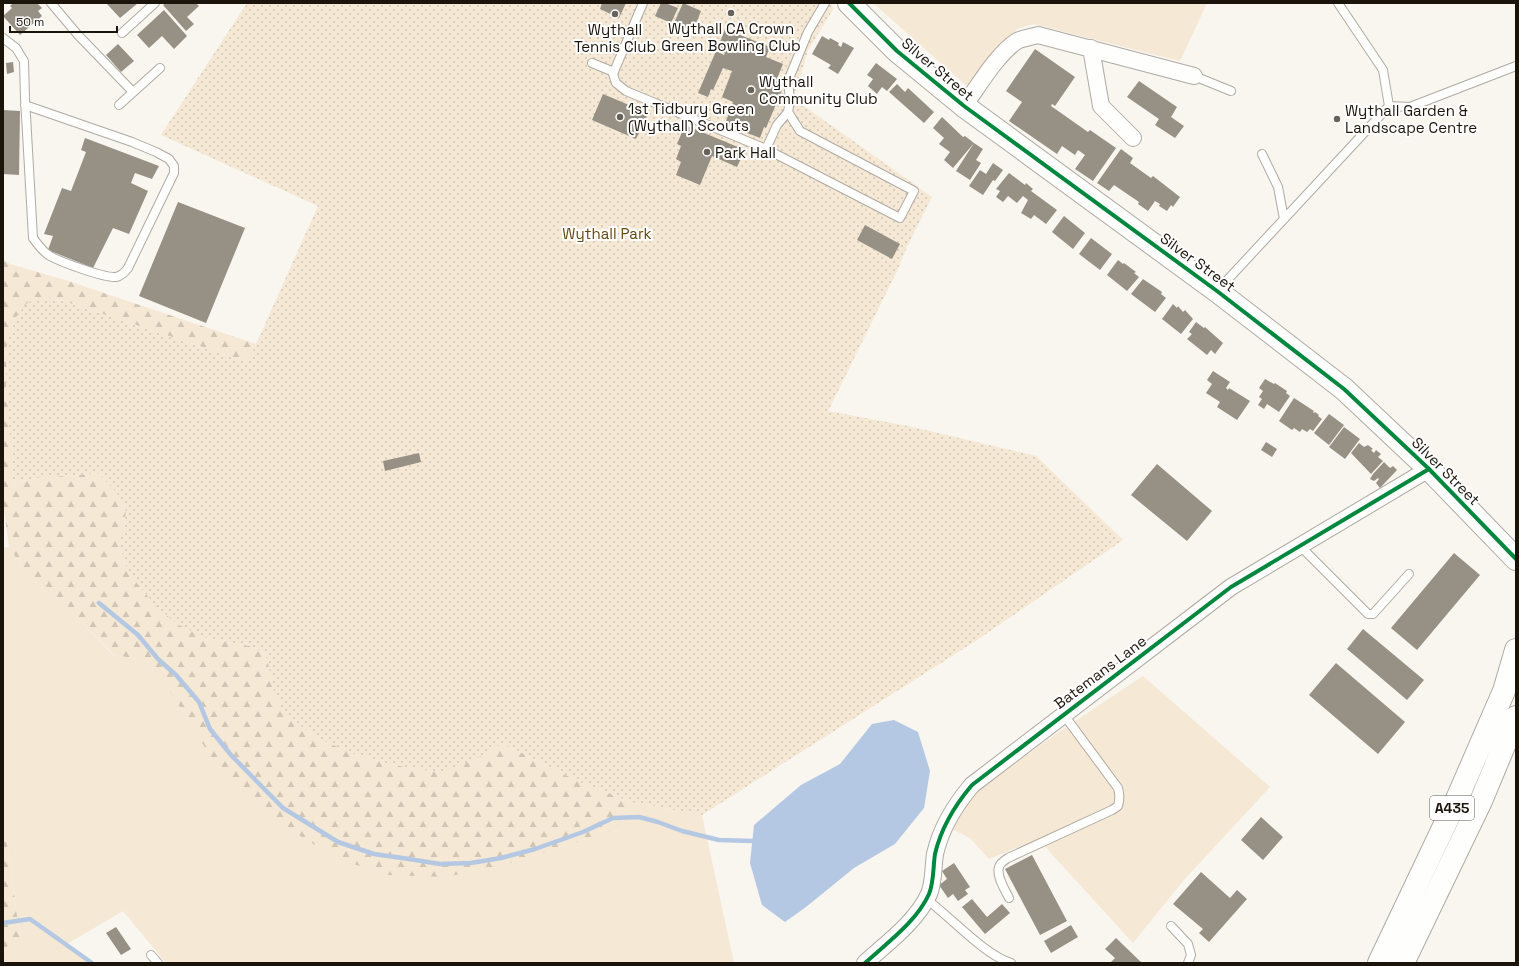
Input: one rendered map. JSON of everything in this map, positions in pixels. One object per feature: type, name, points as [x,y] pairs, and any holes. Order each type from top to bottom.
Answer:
[{"type":"main road","name":"Silver Street","points":[[849,3],[897,51],[964,106],[1217,291],[1344,389],[1428,469],[1516,559]]},
{"type":"main road","name":"A435","points":[[1379,963],[1457,799],[1504,691],[1516,650]]},
{"type":"main road","name":"A435","points":[[1403,963],[1480,801],[1516,717]]},
{"type":"street","points":[[964,106],[1006,51],[1018,40],[1038,35],[1194,76]]},
{"type":"street","points":[[1091,48],[1101,106],[1133,138]]},
{"type":"street","name":"Batemans Lane","points":[[865,963],[913,919],[926,899],[930,892],[935,854],[951,812],[972,785],[1231,587],[1428,469]]},
{"type":"lane","points":[[51,3],[78,35],[133,92]]},
{"type":"lane","points":[[122,33],[155,3]]},
{"type":"lane","points":[[643,3],[613,74],[616,83],[626,91],[766,149],[900,218],[914,192],[800,131],[788,112]]},
{"type":"lane","points":[[766,149],[777,125],[788,112],[790,100],[788,81],[808,32],[825,3]]},
{"type":"lane","points":[[1338,3],[1383,70],[1389,106]]},
{"type":"lane","points":[[3,38],[16,48],[24,61],[25,105],[33,238],[41,249],[50,256],[80,268],[108,276],[116,277],[123,274],[128,268],[174,173],[174,166],[168,159],[156,152],[132,142],[25,105]]},
{"type":"lane","points":[[592,63],[614,72]]},
{"type":"lane","points":[[1217,291],[1389,106],[1410,107],[1516,66]]},
{"type":"lane","points":[[119,105],[160,68]]},
{"type":"lane","points":[[1194,76],[1231,91]]},
{"type":"lane","points":[[1262,154],[1278,187],[1284,219]]},
{"type":"lane","points":[[1300,546],[1368,614],[1373,614],[1409,574]]},
{"type":"lane","points":[[1009,898],[998,872],[999,866],[1008,858],[1112,810],[1118,806],[1120,800],[1118,788],[1064,715]]},
{"type":"lane","points":[[926,899],[942,911],[979,944],[1005,961],[1011,963]]},
{"type":"lane","points":[[1171,926],[1188,944],[1192,955],[1188,963]]},
{"type":"lane","points":[[151,955],[158,963]]},
{"type":"green space","name":"Wythall Park","points":[[247,3],[829,3],[834,8],[808,50],[794,99],[932,197],[828,411],[908,426],[1036,456],[1123,540],[974,642],[702,815],[631,802],[582,783],[502,743],[486,754],[460,766],[440,772],[386,763],[351,753],[324,741],[301,726],[281,707],[272,686],[268,661],[263,652],[250,646],[206,638],[177,624],[156,606],[129,574],[119,544],[125,523],[126,506],[116,492],[98,473],[39,478],[13,482],[6,379],[7,342],[16,317],[28,302],[54,298],[248,362],[318,206],[161,135]]},
{"type":"green space","points":[[873,3],[1207,3],[1180,61],[1033,24],[1017,29],[967,86]]},
{"type":"green space","points":[[3,260],[10,264],[65,280],[256,344],[248,362],[54,298],[16,317],[7,342],[6,379],[14,482],[39,478],[98,473],[125,503],[125,521],[119,544],[206,638],[250,646],[263,652],[268,661],[272,686],[351,753],[386,763],[440,772],[486,754],[502,743],[582,783],[631,802],[616,830],[500,866],[445,877],[388,875],[338,859],[297,834],[261,809],[221,773],[151,661],[114,655],[68,608],[28,576],[9,547],[3,503]]},
{"type":"green space","points":[[9,547],[28,576],[68,608],[113,655],[151,661],[221,773],[261,809],[297,834],[500,866],[616,830],[631,802],[702,815],[734,963],[166,963],[123,911],[67,944],[92,963],[3,963],[3,949],[20,937],[6,836],[3,831],[3,548]]},
{"type":"green space","points":[[1143,676],[1270,787],[1183,881],[1133,943],[1038,839],[989,859],[970,838],[952,829],[971,795],[1056,734]]},
{"type":"green space","points":[[3,831],[6,836],[20,938],[3,949]]},
{"type":"water","points":[[894,720],[918,732],[930,771],[924,808],[895,844],[854,868],[785,922],[762,905],[750,863],[754,825],[801,785],[840,764],[872,724]]},
{"type":"building","points":[[13,3],[37,3],[42,8],[38,11],[42,16],[20,35],[3,16],[12,8],[10,6]]},
{"type":"building","points":[[138,3],[120,18],[107,4]]},
{"type":"building","points":[[166,3],[196,3],[199,6],[187,17],[194,24],[186,31],[163,5]]},
{"type":"building","name":"Wythall Tennis Club","points":[[602,3],[626,3],[619,18],[600,9]]},
{"type":"building","points":[[661,3],[678,8],[671,23],[655,16]]},
{"type":"building","points":[[683,3],[701,11],[693,31],[674,23]]},
{"type":"building","points":[[164,10],[187,36],[174,49],[162,36],[149,48],[137,35]]},
{"type":"building","name":"Wythall Community Club","points":[[725,29],[770,47],[766,57],[783,64],[776,81],[781,83],[779,88],[782,90],[766,128],[764,127],[760,138],[725,124],[733,102],[722,97],[732,71],[723,68],[713,90],[711,89],[708,97],[698,93],[716,51],[724,55],[725,53],[717,50]]},
{"type":"building","points":[[822,36],[839,43],[838,45],[841,47],[843,42],[854,48],[838,74],[828,68],[831,65],[812,54]]},
{"type":"building","points":[[118,44],[134,61],[121,72],[106,55]]},
{"type":"building","points":[[1035,49],[1075,77],[1055,106],[1052,104],[1051,106],[1088,132],[1090,130],[1116,148],[1093,181],[1075,169],[1085,155],[1078,150],[1075,155],[1062,146],[1057,154],[1009,121],[1022,102],[1006,91]]},
{"type":"building","points":[[13,62],[14,72],[7,74],[6,63]]},
{"type":"building","points":[[876,63],[897,79],[887,91],[882,87],[877,94],[868,86],[873,79],[867,75]]},
{"type":"building","points":[[1139,81],[1177,107],[1171,117],[1184,126],[1175,138],[1155,125],[1159,119],[1127,97]]},
{"type":"building","points":[[897,84],[905,92],[908,88],[934,112],[924,123],[889,92]]},
{"type":"building","name":"1st Tidbury Green (Wythall) Scouts","points":[[603,94],[648,113],[636,139],[592,120]]},
{"type":"building","points":[[3,110],[20,111],[19,175],[3,174]]},
{"type":"building","points":[[942,117],[963,137],[965,136],[974,143],[953,168],[944,160],[950,152],[939,144],[944,138],[933,128]]},
{"type":"building","name":"Park Hall","points":[[685,125],[745,150],[737,167],[712,156],[700,185],[676,175],[681,162],[676,159],[681,146],[677,144]]},
{"type":"building","points":[[85,138],[159,166],[152,179],[135,173],[131,183],[148,191],[129,234],[113,228],[93,268],[48,250],[53,236],[44,234],[62,188],[71,191],[86,152],[81,150]]},
{"type":"building","points":[[974,143],[983,149],[976,160],[981,163],[970,180],[956,171]]},
{"type":"building","points":[[1121,149],[1133,158],[1130,163],[1151,178],[1153,176],[1180,197],[1173,207],[1171,205],[1167,211],[1159,206],[1160,204],[1155,201],[1148,211],[1138,204],[1139,202],[1114,185],[1109,191],[1097,183]]},
{"type":"building","points":[[993,163],[1003,170],[995,181],[993,180],[983,195],[969,186],[980,170],[986,174]]},
{"type":"building","points":[[1009,173],[1025,185],[1026,183],[1033,189],[1031,191],[1057,210],[1046,224],[1034,215],[1031,219],[1021,213],[1028,200],[1023,196],[1017,203],[1008,196],[1003,202],[996,197],[1000,191],[996,189]]},
{"type":"building","points":[[178,202],[245,228],[206,323],[139,296]]},
{"type":"building","points":[[1064,216],[1085,233],[1073,249],[1052,232]]},
{"type":"building","points":[[865,225],[900,244],[892,259],[857,240]]},
{"type":"building","points":[[1091,238],[1112,254],[1100,270],[1079,254]]},
{"type":"building","points":[[1118,260],[1136,272],[1134,273],[1139,277],[1127,291],[1107,275]]},
{"type":"building","points":[[1143,279],[1162,292],[1161,294],[1166,298],[1155,312],[1131,294]]},
{"type":"building","points":[[1173,304],[1177,308],[1178,306],[1183,312],[1185,310],[1193,319],[1181,334],[1162,319]]},
{"type":"building","points":[[1196,322],[1204,328],[1205,327],[1223,343],[1215,354],[1211,350],[1207,355],[1187,339],[1192,334],[1189,332]]},
{"type":"building","points":[[1213,371],[1230,382],[1226,388],[1228,390],[1229,388],[1250,401],[1237,420],[1217,407],[1220,402],[1206,393],[1212,384],[1207,380]]},
{"type":"building","points":[[1265,379],[1274,384],[1275,383],[1287,391],[1286,393],[1290,396],[1279,412],[1267,404],[1264,409],[1258,405],[1262,399],[1259,397],[1263,391],[1259,388]]},
{"type":"building","points":[[1294,398],[1314,411],[1314,413],[1315,412],[1319,415],[1318,416],[1322,419],[1313,431],[1310,429],[1307,432],[1302,429],[1300,432],[1294,428],[1292,430],[1279,421]]},
{"type":"building","points":[[1329,414],[1344,425],[1329,445],[1314,433]]},
{"type":"building","points":[[1344,427],[1360,439],[1345,459],[1329,447]]},
{"type":"building","points":[[1266,442],[1277,449],[1272,457],[1261,450]]},
{"type":"building","points":[[1359,443],[1364,447],[1368,445],[1373,449],[1371,450],[1374,453],[1376,450],[1381,454],[1378,457],[1383,461],[1371,474],[1351,453]]},
{"type":"building","points":[[419,453],[421,462],[385,471],[383,461]]},
{"type":"building","points":[[1384,462],[1390,468],[1393,466],[1397,470],[1380,488],[1376,483],[1379,479],[1378,478],[1374,481],[1370,479]]},
{"type":"building","points":[[1157,464],[1212,511],[1187,541],[1131,495]]},
{"type":"building","points":[[1454,553],[1480,575],[1417,650],[1391,628]]},
{"type":"building","points":[[1363,629],[1424,680],[1407,700],[1347,649]]},
{"type":"building","points":[[1336,663],[1405,722],[1378,754],[1309,695]]},
{"type":"building","points":[[1261,817],[1283,837],[1263,860],[1241,840]]},
{"type":"building","points":[[1032,855],[1067,921],[1040,935],[1005,869]]},
{"type":"building","points":[[954,863],[970,887],[965,890],[968,894],[958,901],[953,894],[948,898],[939,885],[947,879],[942,871]]},
{"type":"building","points":[[1201,872],[1230,898],[1237,890],[1247,899],[1209,942],[1199,933],[1203,929],[1173,904]]},
{"type":"building","points":[[972,899],[987,917],[1002,904],[1010,913],[985,934],[962,907]]},
{"type":"building","points":[[1071,925],[1078,937],[1051,953],[1044,941]]},
{"type":"building","points":[[116,927],[131,949],[121,955],[106,933]]},
{"type":"building","points":[[1116,938],[1142,963],[1110,963],[1115,958],[1105,949]]},
{"type":"waterway","points":[[99,603],[138,635],[158,659],[176,675],[199,702],[210,729],[231,755],[283,808],[338,842],[374,854],[440,864],[471,863],[501,858],[535,849],[583,832],[613,818],[639,817],[682,831],[719,840],[752,841]]},
{"type":"waterway","points":[[3,923],[30,919],[92,963]]},
{"type":"cycle path","points":[[849,3],[897,51],[964,106],[1217,291],[1344,389],[1429,469],[1516,559]]},
{"type":"cycle path","points":[[865,963],[901,931],[924,904],[931,889],[935,854],[941,835],[954,809],[972,785],[1231,587],[1429,469]]},
{"type":"place","name":"Wythall CA Crown Green Bowling Club","points":[[731,13]]},
{"type":"place","name":"Wythall Tennis Club","points":[[615,14]]},
{"type":"place","name":"Wythall Community Club","points":[[751,90]]},
{"type":"place","name":"1st Tidbury Green (Wythall) Scouts","points":[[620,117]]},
{"type":"place","name":"Wythall Garden & Landscape Centre","points":[[1337,119]]},
{"type":"place","name":"Park Hall","points":[[707,152]]}]
